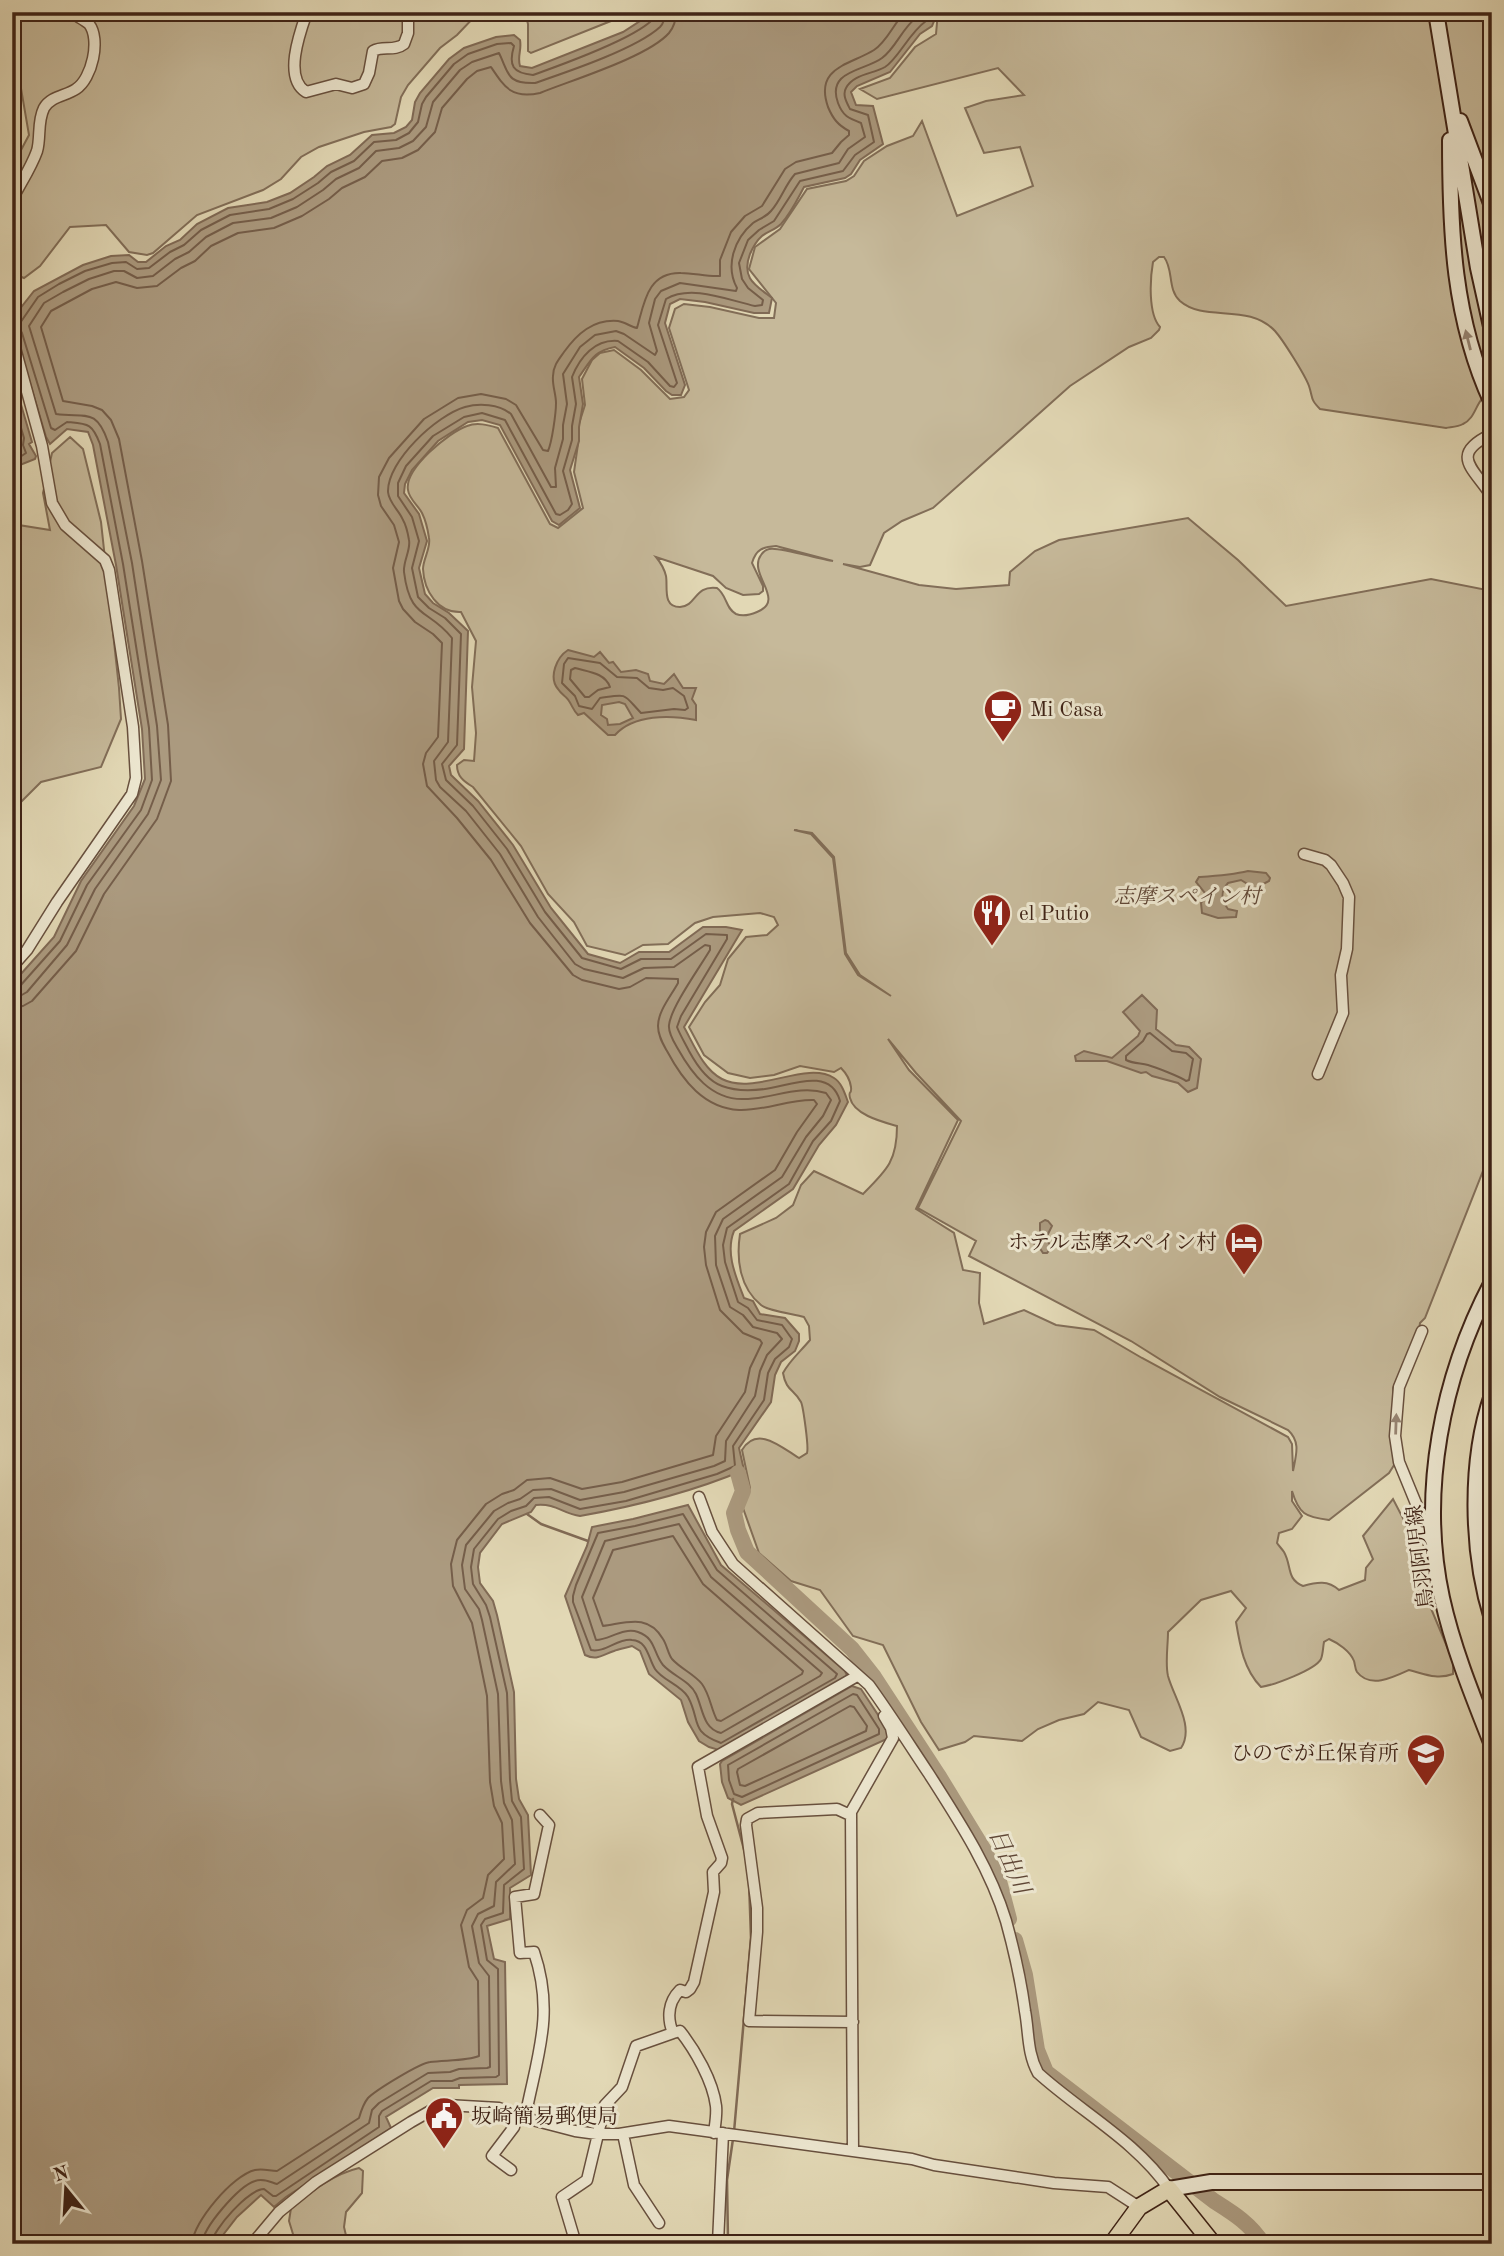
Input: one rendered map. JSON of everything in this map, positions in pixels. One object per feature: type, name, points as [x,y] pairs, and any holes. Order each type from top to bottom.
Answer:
[{"type":"main road","points":[[1436,12],[1480,282],[1492,331]]},
{"type":"main road","points":[[1450,97],[1492,206]]},
{"type":"main road","points":[[1450,97],[1457,289],[1468,341],[1478,373],[1492,403]]},
{"type":"main road","name":"鳥羽阿児線","points":[[1492,1282],[1469,1332],[1453,1381],[1439,1436],[1433,1483],[1433,1528],[1442,1597],[1460,1661],[1492,1745]]},
{"type":"main road","points":[[1492,1395],[1482,1431],[1475,1518],[1482,1576],[1492,1619]]},
{"type":"main road","points":[[1112,2244],[1139,2207],[1169,2189],[1211,2182],[1492,2182]]},
{"type":"main road","points":[[1169,2189],[1213,2244]]},
{"type":"street","points":[[12,200],[38,148],[39,121],[45,106],[57,97],[77,89],[89,74],[94,56],[93,33],[89,24],[71,12]]},
{"type":"street","points":[[307,12],[299,38],[294,74],[302,90],[306,92],[335,84],[352,88],[364,84],[373,51],[379,48],[395,49],[404,44],[408,33],[408,12]]},
{"type":"street","points":[[12,337],[42,446],[52,503],[65,524],[105,560],[109,570],[133,727],[136,778],[127,803],[57,902],[27,950],[12,967]]},
{"type":"street","points":[[1492,434],[1469,448],[1468,461],[1492,497]]},
{"type":"street","points":[[1304,854],[1325,860],[1331,865],[1341,878],[1349,897],[1347,949],[1341,975],[1343,1013],[1318,1074]]},
{"type":"street","points":[[1422,1331],[1399,1387],[1395,1422],[1399,1462],[1424,1523],[1442,1597]]},
{"type":"street","points":[[699,1497],[712,1532],[733,1564],[869,1685],[977,1852],[1005,1920],[1026,2012],[1033,2063],[1038,2073],[1132,2149],[1160,2175],[1169,2189]]},
{"type":"street","points":[[853,2151],[850,1812],[892,1738],[886,1719],[857,1676]]},
{"type":"street","points":[[673,2033],[670,2025],[671,2001],[677,1992],[686,1992],[694,1982],[714,1892],[713,1871],[722,1858],[707,1816],[698,1767],[857,1676]]},
{"type":"street","points":[[850,1815],[837,1809],[758,1813],[747,1819],[757,1908],[748,2021],[853,2022]]},
{"type":"street","points":[[511,2170],[492,2156],[521,2116],[544,2026],[544,1991],[534,1952],[520,1954],[515,1896],[534,1894],[550,1825],[540,1815]]},
{"type":"street","points":[[576,2244],[562,2197],[587,2180],[605,2105],[622,2087],[636,2046],[680,2032],[694,2049],[716,2105],[716,2243],[830,2244]]},
{"type":"street","points":[[252,2244],[279,2212],[316,2182],[432,2110],[457,2104],[499,2108],[575,2131],[597,2134],[623,2134],[669,2126],[912,2159],[934,2165],[1054,2183],[1108,2187],[1139,2207]]},
{"type":"street","points":[[623,2134],[634,2185],[659,2223]]},
{"type":"green space","points":[[12,12],[479,12],[440,48],[408,85],[401,97],[395,124],[391,127],[364,132],[319,147],[301,157],[281,179],[263,190],[197,215],[153,253],[147,255],[129,252],[106,225],[70,227],[40,266],[24,278],[12,273],[12,167],[29,135],[17,65],[12,68]]},
{"type":"green space","points":[[525,12],[627,12],[616,19],[531,53],[528,51]]},
{"type":"green space","name":"志摩スペイン村","points":[[938,12],[1492,12],[1492,392],[1482,398],[1468,421],[1446,428],[1320,409],[1313,400],[1299,366],[1275,331],[1252,317],[1202,311],[1180,301],[1173,291],[1167,262],[1164,257],[1159,257],[1153,262],[1151,287],[1153,314],[1160,327],[1151,338],[1129,347],[1070,386],[933,508],[902,521],[884,533],[870,565],[860,567],[843,564],[919,585],[956,589],[1009,585],[1010,572],[1035,551],[1059,540],[1188,518],[1238,560],[1286,606],[1431,579],[1492,591],[1492,1148],[1425,1318],[1420,1323],[1418,1336],[1393,1388],[1396,1462],[1389,1473],[1329,1520],[1304,1513],[1297,1505],[1292,1491],[1292,1501],[1302,1516],[1292,1529],[1279,1533],[1277,1543],[1284,1552],[1294,1580],[1303,1586],[1326,1583],[1339,1590],[1365,1580],[1366,1568],[1373,1559],[1363,1536],[1393,1499],[1406,1524],[1422,1587],[1453,1661],[1453,1674],[1436,1676],[1409,1670],[1382,1680],[1368,1680],[1357,1672],[1347,1651],[1329,1639],[1324,1642],[1321,1659],[1311,1668],[1261,1687],[1247,1665],[1239,1640],[1236,1622],[1246,1608],[1231,1591],[1201,1600],[1168,1632],[1168,1676],[1182,1712],[1186,1731],[1181,1748],[1170,1751],[1141,1737],[1129,1710],[1098,1702],[1084,1714],[1038,1729],[1022,1741],[974,1736],[965,1742],[939,1750],[921,1722],[883,1645],[853,1636],[820,1590],[791,1581],[759,1553],[743,1508],[750,1488],[742,1450],[755,1439],[762,1439],[777,1444],[799,1458],[807,1453],[807,1435],[801,1402],[788,1387],[783,1373],[810,1340],[809,1326],[804,1317],[764,1307],[748,1290],[739,1263],[740,1234],[776,1218],[793,1205],[801,1185],[814,1171],[863,1194],[893,1157],[897,1126],[870,1117],[857,1109],[850,1098],[850,1082],[841,1068],[834,1072],[800,1066],[774,1075],[750,1078],[728,1073],[704,1055],[689,1027],[720,985],[728,959],[746,937],[767,935],[778,925],[774,917],[760,913],[713,917],[695,923],[668,944],[643,945],[625,955],[587,946],[574,922],[548,894],[521,846],[473,787],[459,775],[457,765],[464,760],[474,761],[476,733],[472,687],[476,641],[461,612],[439,605],[429,593],[423,569],[429,546],[428,532],[422,513],[408,490],[413,472],[439,443],[467,426],[479,424],[498,428],[550,524],[558,528],[583,508],[574,472],[577,430],[585,405],[582,379],[592,360],[600,353],[614,350],[641,370],[670,399],[684,397],[689,390],[669,328],[675,309],[684,304],[759,318],[774,318],[776,303],[749,269],[755,247],[780,229],[807,189],[846,181],[854,176],[864,161],[887,146],[913,136],[922,121],[957,216],[1033,186],[1020,147],[984,153],[965,108],[986,101],[1024,95],[998,68],[877,99],[860,89],[890,78],[915,47],[936,34]],"holes":[[[776,546],[833,561],[781,549],[765,551],[758,562],[768,601],[765,607],[749,615],[739,615],[732,611],[717,588],[700,592],[686,606],[670,604],[665,573],[656,557],[713,576],[726,588],[743,595],[759,594],[763,591],[763,586],[752,563],[761,550]],[[794,830],[812,833],[834,857],[846,953],[860,975],[891,996],[858,975],[845,954],[833,858],[811,834]],[[888,1039],[961,1121],[918,1208],[976,1241],[969,1256],[1131,1341],[1220,1397],[1288,1430],[1296,1444],[1293,1471],[1292,1444],[1288,1437],[1094,1330],[1056,1325],[1024,1310],[984,1324],[979,1303],[980,1273],[963,1270],[954,1233],[916,1209],[958,1120],[909,1070]]]},
{"type":"green space","points":[[70,437],[83,449],[101,522],[121,719],[101,767],[41,782],[15,808],[12,806],[12,524],[50,530],[43,493],[52,453]]},
{"type":"green space","points":[[359,2168],[363,2171],[362,2193],[346,2212],[344,2227],[348,2244],[296,2244],[289,2221],[291,2208],[331,2179]]},
{"type":"water","points":[[654,12],[933,12],[935,19],[932,26],[920,34],[890,72],[857,86],[851,92],[856,105],[873,106],[883,144],[860,160],[845,178],[804,187],[785,220],[762,236],[750,254],[747,269],[751,280],[772,298],[769,313],[754,313],[680,299],[670,304],[665,323],[685,385],[681,395],[672,395],[666,391],[644,368],[615,347],[594,357],[579,377],[583,404],[579,441],[570,470],[580,508],[559,525],[552,521],[500,425],[482,420],[468,422],[438,441],[412,470],[404,493],[419,514],[427,541],[419,568],[425,594],[468,631],[464,749],[449,766],[451,775],[478,801],[513,845],[551,908],[588,954],[620,963],[639,952],[669,952],[703,927],[742,930],[684,1027],[700,1056],[715,1075],[735,1083],[749,1083],[809,1073],[823,1074],[834,1078],[843,1089],[848,1102],[836,1125],[819,1145],[793,1189],[734,1231],[732,1239],[731,1256],[744,1298],[753,1301],[760,1314],[785,1318],[799,1334],[799,1341],[795,1351],[781,1362],[775,1375],[771,1402],[739,1448],[744,1470],[664,1498],[580,1516],[549,1506],[536,1505],[531,1512],[502,1524],[480,1553],[480,1583],[493,1601],[514,1692],[516,1779],[519,1799],[528,1815],[531,1875],[510,1888],[510,1919],[487,1926],[494,1959],[505,1962],[507,2084],[433,2088],[386,2117],[391,2128],[274,2207],[261,2195],[237,2217],[216,2244],[12,2244],[12,984],[54,937],[81,881],[134,806],[145,779],[142,729],[116,565],[93,445],[88,432],[67,429],[50,444],[12,323],[34,291],[83,265],[111,256],[129,255],[138,262],[146,262],[166,246],[180,240],[197,224],[228,208],[267,202],[290,193],[327,166],[350,155],[372,135],[394,133],[406,127],[412,120],[415,102],[420,93],[449,59],[464,48],[496,37],[514,35],[520,40],[520,66],[532,68],[623,32]]},
{"type":"water","points":[[12,374],[32,442],[29,444],[36,456],[35,459],[20,465],[12,464]]},
{"type":"water","points":[[568,650],[594,657],[600,652],[621,672],[636,670],[648,674],[650,681],[664,684],[674,674],[683,688],[696,688],[692,699],[696,705],[696,720],[653,718],[632,723],[615,735],[608,735],[584,713],[578,715],[555,684],[555,668]],"holes":[[[619,702],[625,704],[633,718],[620,724],[608,725],[607,719],[601,715],[602,705]]]},
{"type":"water","points":[[1248,871],[1266,873],[1270,878],[1252,890],[1241,880],[1228,883],[1223,899],[1228,909],[1237,911],[1236,917],[1218,918],[1202,913],[1201,903],[1205,893],[1196,882],[1199,877]]},
{"type":"water","points":[[1142,995],[1157,1010],[1156,1029],[1176,1045],[1189,1047],[1201,1059],[1197,1088],[1188,1092],[1178,1083],[1107,1061],[1076,1061],[1075,1056],[1084,1051],[1112,1058],[1138,1036],[1140,1031],[1123,1012]]},
{"type":"water","points":[[1045,1220],[1052,1226],[1047,1236],[1052,1247],[1047,1253],[1043,1253],[1030,1241],[1040,1235],[1040,1223]]},
{"type":"water","points":[[688,1505],[721,1565],[845,1671],[848,1678],[719,1753],[699,1741],[688,1722],[681,1700],[649,1674],[640,1651],[632,1646],[596,1657],[585,1655],[565,1596],[587,1546],[592,1527]]},
{"type":"water","points":[[852,1686],[861,1689],[886,1727],[889,1738],[741,1805],[728,1798],[722,1782],[722,1761]]},
{"type":"waterway","name":"日出川","points":[[738,1473],[743,1491],[734,1513],[747,1552],[852,1649],[874,1677],[985,1852],[999,1881],[1009,1919]]},
{"type":"waterway","points":[[527,1514],[541,1524],[588,1541]]},
{"type":"waterway","points":[[733,1799],[746,1857]]},
{"type":"waterway","points":[[734,2132],[751,1938],[749,1881]]},
{"type":"waterway","name":"日出川","points":[[1015,1940],[1025,1975],[1037,2050],[1046,2072],[1241,2220],[1263,2244]]},
{"type":"waterway","points":[[728,2240],[727,2180],[733,2139]]},
{"type":"place","name":"Mi Casa","points":[[1003,743]]},
{"type":"place","name":"el Putio","points":[[992,947]]},
{"type":"place","name":"ホテル志摩スペイン村","points":[[1244,1276]]},
{"type":"place","name":"ひのでが丘保育所","points":[[1426,1787]]},
{"type":"place","name":"坂崎簡易郵便局","points":[[444,2150]]}]
